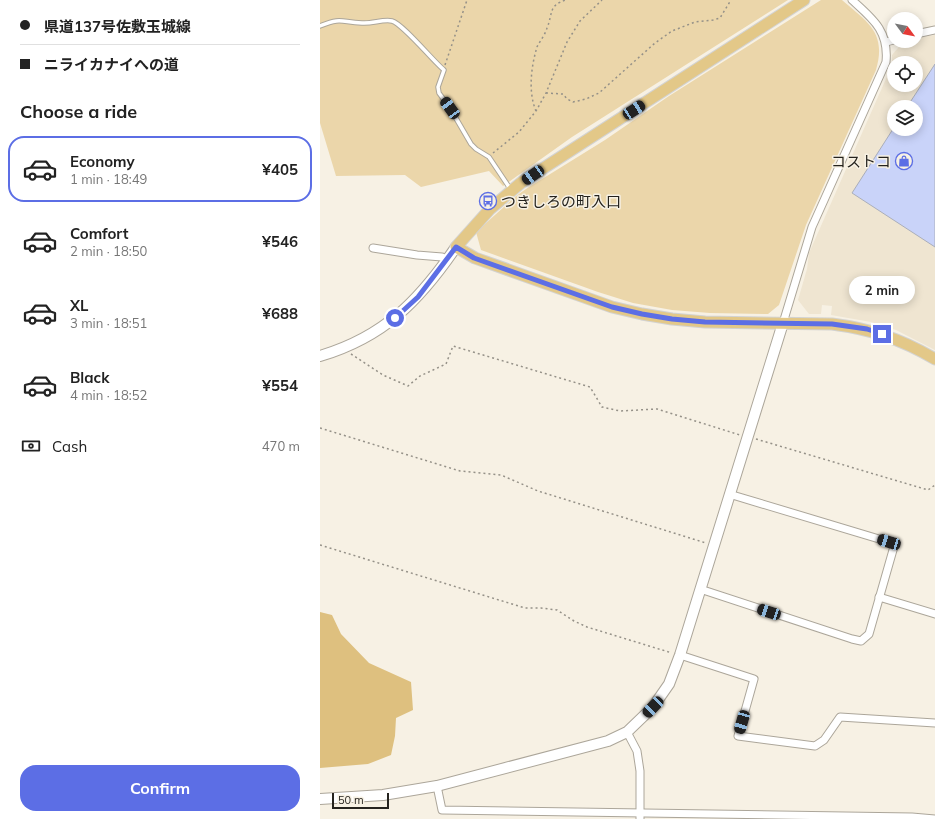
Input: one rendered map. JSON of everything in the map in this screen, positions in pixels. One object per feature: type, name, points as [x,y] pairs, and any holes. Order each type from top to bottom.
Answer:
[{"type":"main road","points":[[804,0],[512,190],[490,209],[456,247],[467,254],[489,263],[612,307],[672,319],[832,324],[867,329],[896,339],[935,359]]},
{"type":"street","points":[[320,799],[383,795],[436,786],[583,749],[608,741],[627,732],[653,707],[669,684],[680,655],[812,227],[883,70],[887,53],[886,42],[879,27],[852,0]]},
{"type":"street","points":[[923,33],[935,30]]},
{"type":"street","points":[[320,356],[341,349],[375,332],[398,316],[418,297],[456,247]]},
{"type":"street","points":[[373,248],[417,255],[442,257],[447,259]]},
{"type":"street","points":[[700,589],[852,639],[861,640],[868,634],[894,547],[889,542],[729,494]]},
{"type":"street","points":[[879,597],[935,614]]},
{"type":"street","points":[[680,655],[754,679],[738,736],[815,746],[824,740],[840,717],[935,723]]},
{"type":"street","points":[[627,732],[637,751],[640,771],[640,816]]},
{"type":"street","points":[[436,786],[442,810],[640,816],[904,816],[935,819]]},
{"type":"lane","points":[[320,26],[337,20],[361,24],[394,22],[401,26],[433,57],[444,70],[438,86],[439,93],[450,108],[471,144],[489,157],[512,190]]},
{"type":"path","points":[[444,70],[467,0]]},
{"type":"path","points":[[536,111],[531,95],[532,71],[538,47],[548,27],[553,6],[566,0]]},
{"type":"path","points":[[489,157],[519,132],[536,111],[546,93],[567,42],[580,21],[602,0]]},
{"type":"path","points":[[546,93],[563,94],[567,99],[573,102],[586,99],[599,93],[655,43],[672,31],[695,22],[720,18],[731,0]]},
{"type":"path","points":[[341,349],[383,375],[408,386],[420,376],[446,364],[453,346],[590,388],[602,407],[620,411],[657,409],[928,490],[935,485]]},
{"type":"path","points":[[320,428],[460,471],[501,475],[538,491],[714,545]]},
{"type":"path","points":[[320,545],[525,608],[557,610],[587,627],[680,655]]},
{"type":"shaded area","points":[[320,0],[788,0],[572,137],[503,186],[489,171],[421,187],[405,175],[336,176],[320,123]]},
{"type":"shaded area","points":[[821,0],[842,0],[867,22],[877,37],[879,57],[876,70],[806,225],[779,305],[768,314],[710,313],[672,310],[633,303],[481,250],[476,232],[516,196],[605,140],[669,96]]},
{"type":"shaded area","points":[[935,35],[935,350],[896,330],[871,322],[831,315],[832,306],[822,305],[821,314],[809,314],[798,300],[807,269],[809,253],[887,77],[887,92],[923,92],[923,56],[892,55],[898,48],[923,48],[923,37]]},
{"type":"shaded area","points":[[320,612],[332,615],[341,634],[369,663],[411,682],[413,710],[396,718],[395,736],[391,755],[368,764],[320,768]]},
{"type":"building","name":"コストコ","points":[[935,64],[935,247],[852,193],[889,136],[923,136],[923,100],[912,100],[917,92],[923,92],[923,82]]},
{"type":"place","name":"コストコ","points":[[904,161]]},
{"type":"place","name":"つきしろの町入口","points":[[488,201]]},
{"type":"route","points":[[395,318],[418,297],[456,247],[474,258],[612,307],[642,314],[705,322],[832,324],[867,329],[882,334]]}]
